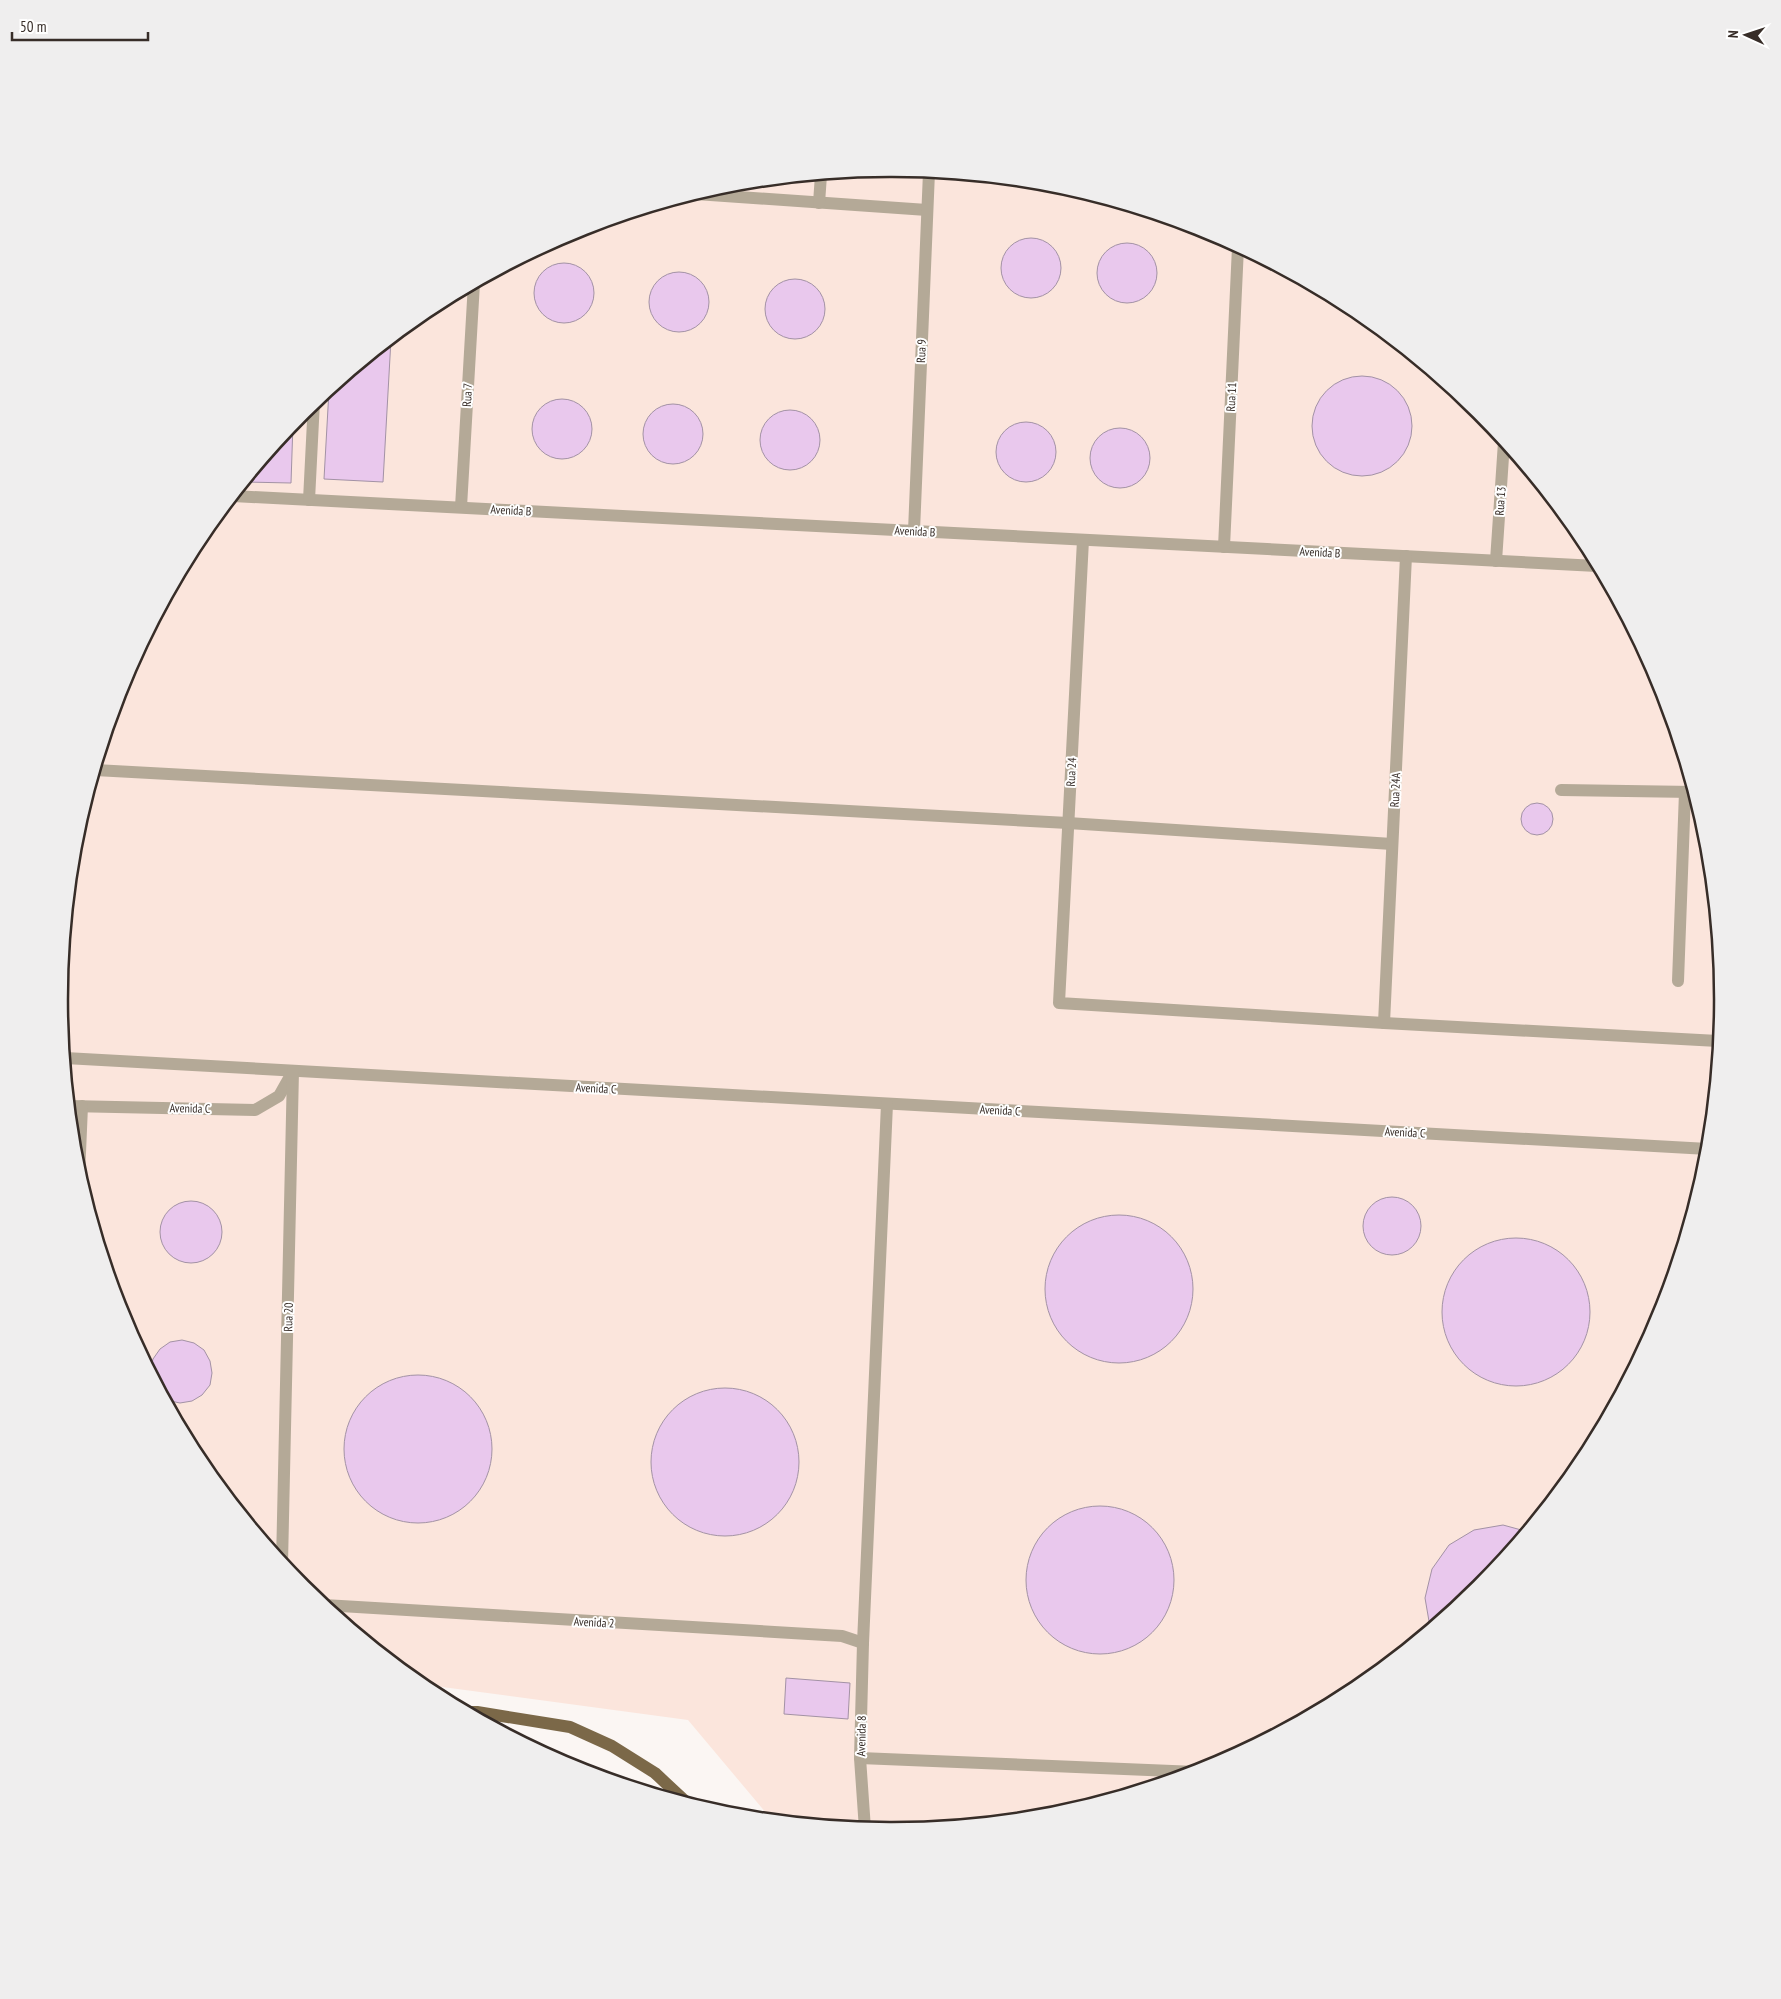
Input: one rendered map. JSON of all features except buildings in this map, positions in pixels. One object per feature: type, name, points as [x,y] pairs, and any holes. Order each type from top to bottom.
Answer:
[{"type":"main road","points":[[480,1712],[570,1727],[612,1746],[655,1772],[678,1794]]},
{"type":"lane","name":"Rua 9","points":[[914,531],[929,178]]},
{"type":"lane","points":[[819,203],[821,180]]},
{"type":"lane","points":[[716,195],[927,210]]},
{"type":"lane","name":"Rua 11","points":[[1224,547],[1238,253]]},
{"type":"lane","name":"Rua 7","points":[[460,507],[474,290]]},
{"type":"lane","points":[[309,500],[310,417]]},
{"type":"lane","name":"Rua 13","points":[[1496,561],[1503,451]]},
{"type":"lane","name":"Avenida B","points":[[239,496],[1589,566]]},
{"type":"lane","name":"Rua 24","points":[[1083,540],[1059,1003],[1384,1023]]},
{"type":"lane","name":"Rua 24A","points":[[1384,1023],[1406,556]]},
{"type":"lane","points":[[101,770],[1068,823],[1392,844]]},
{"type":"lane","points":[[1561,790],[1686,792]]},
{"type":"lane","points":[[1678,981],[1689,800]]},
{"type":"lane","points":[[1384,1023],[1712,1041]]},
{"type":"lane","name":"Avenida C","points":[[70,1058],[1700,1149]]},
{"type":"lane","name":"Avenida C","points":[[76,1106],[254,1110],[279,1096],[293,1071]]},
{"type":"lane","name":"Rua 20","points":[[282,1553],[293,1071]]},
{"type":"lane","name":"Avenida 8","points":[[864,1822],[860,1758],[863,1643],[887,1104]]},
{"type":"lane","name":"Avenida 2","points":[[336,1607],[842,1636],[863,1643]]},
{"type":"lane","points":[[860,1758],[1176,1771]]},
{"type":"shaded area","points":[[837,178],[944,178],[1051,192],[1104,205],[1155,220],[1255,261],[1348,315],[1392,347],[1433,381],[1509,457],[1543,498],[1575,542],[1603,588],[1629,635],[1670,735],[1698,839],[1706,892],[1712,946],[1714,1000],[1712,1053],[1698,1160],[1685,1213],[1670,1264],[1629,1364],[1575,1457],[1543,1501],[1509,1542],[1472,1581],[1433,1618],[1392,1652],[1348,1684],[1255,1738],[1155,1779],[1051,1807],[944,1821],[837,1821],[766,1812],[688,1720],[437,1686],[389,1652],[348,1618],[309,1581],[272,1542],[238,1501],[206,1457],[152,1364],[130,1314],[111,1264],[83,1160],[69,1053],[69,946],[83,839],[96,786],[111,735],[152,635],[206,542],[238,498],[272,457],[348,381],[389,347],[433,315],[479,287],[526,261],[626,220],[730,192],[783,184]]}]
